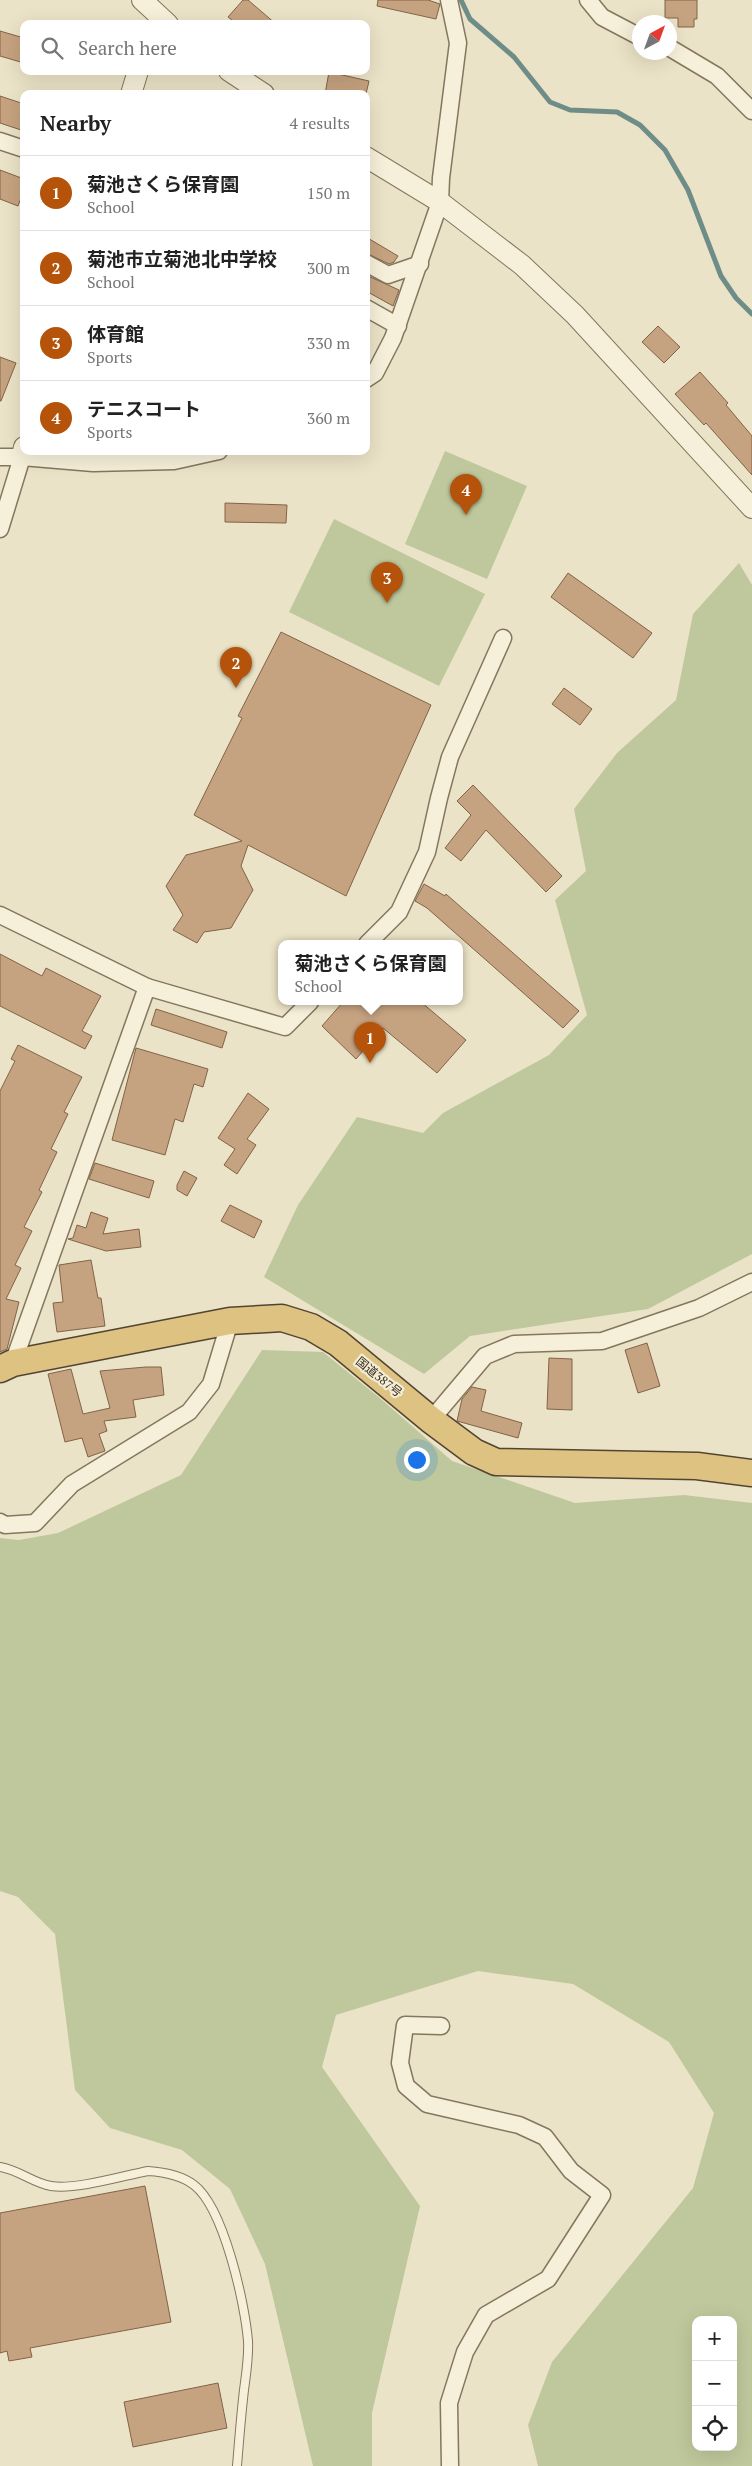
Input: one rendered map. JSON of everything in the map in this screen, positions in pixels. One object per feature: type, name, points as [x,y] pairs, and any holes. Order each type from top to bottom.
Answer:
[{"type":"highway","name":"国道387号","points":[[6,1366],[230,1321],[282,1318],[311,1327],[338,1344],[431,1420],[474,1452],[496,1462],[697,1466],[752,1473]]},
{"type":"street","points":[[142,0],[158,20]]},
{"type":"street","points":[[370,376],[375,373],[398,326],[440,202],[441,178],[458,43],[449,0]]},
{"type":"street","points":[[588,0],[602,17],[632,33]]},
{"type":"street","points":[[677,52],[717,76],[752,111]]},
{"type":"street","points":[[132,90],[137,75]]},
{"type":"street","points":[[235,75],[258,90]]},
{"type":"street","points":[[0,141],[20,147]]},
{"type":"street","points":[[370,158],[440,202],[522,265],[575,315],[752,508]]},
{"type":"street","points":[[370,265],[388,275],[420,264]]},
{"type":"street","points":[[370,310],[398,326]]},
{"type":"street","points":[[0,457],[20,453]]},
{"type":"street","points":[[0,529],[22,455]]},
{"type":"street","points":[[42,455],[93,463],[174,461],[201,455]]},
{"type":"street","points":[[371,940],[399,912],[427,852],[438,798],[450,757],[503,638]]},
{"type":"street","points":[[0,915],[147,987],[285,1027],[307,1005]]},
{"type":"street","points":[[6,1366],[147,987]]},
{"type":"street","points":[[431,1420],[485,1356],[514,1344],[602,1341],[700,1308],[752,1282]]},
{"type":"street","points":[[0,1522],[4,1525],[35,1523],[72,1484],[189,1412],[211,1384],[230,1321]]},
{"type":"street","points":[[441,2026],[406,2025],[400,2063],[406,2086],[427,2104],[519,2125],[545,2136],[571,2170],[602,2195],[548,2280],[486,2315],[465,2352],[449,2403],[450,2466]]},
{"type":"lane","points":[[0,2167],[19,2172],[40,2183],[63,2187],[148,2171],[160,2172],[184,2179],[196,2186],[205,2197],[212,2209],[227,2248],[243,2308],[248,2342],[237,2466]]},
{"type":"green space","points":[[445,451],[527,486],[487,579],[405,544]]},
{"type":"green space","points":[[334,519],[485,594],[439,686],[289,612]]},
{"type":"green space","points":[[739,563],[752,585],[752,1254],[648,1309],[470,1336],[424,1374],[264,1277],[298,1205],[357,1117],[423,1133],[443,1113],[549,1055],[587,1015],[555,900],[586,871],[574,809],[617,753],[676,700],[693,614]]},
{"type":"green space","points":[[262,1350],[323,1352],[381,1399],[452,1461],[575,1503],[684,1495],[752,1503],[752,2466],[538,2466],[528,2425],[552,2362],[693,2188],[714,2113],[669,2042],[573,1984],[478,1971],[336,2015],[322,2067],[420,2206],[372,2413],[372,2466],[313,2466],[265,2264],[230,2189],[182,2150],[110,2128],[75,2090],[55,1934],[18,1897],[0,1891],[0,1538],[19,1540],[58,1533],[181,1475]]},
{"type":"building","points":[[243,0],[248,0],[271,20],[232,20],[228,17]]},
{"type":"building","points":[[378,0],[428,0],[440,4],[436,19],[377,6]]},
{"type":"building","points":[[665,0],[697,0],[697,19],[694,19],[694,27],[678,27],[677,15],[665,15]]},
{"type":"building","points":[[0,31],[20,37],[20,62],[0,56]]},
{"type":"building","points":[[328,75],[342,75],[369,81],[367,90],[326,90]]},
{"type":"building","points":[[0,96],[20,103],[20,130],[0,123]]},
{"type":"building","points":[[0,170],[20,178],[20,201],[18,206],[0,199]]},
{"type":"building","points":[[370,239],[398,256],[394,262],[389,264],[370,255]]},
{"type":"building","points":[[370,277],[399,290],[393,306],[370,293]]},
{"type":"building","points":[[658,326],[680,347],[664,363],[642,342]]},
{"type":"building","points":[[0,357],[16,363],[1,401],[0,401]]},
{"type":"building","points":[[700,372],[728,403],[726,405],[752,436],[752,475],[706,423],[704,425],[675,394]]},
{"type":"building","points":[[225,503],[287,505],[286,523],[225,522]]},
{"type":"building","points":[[568,573],[652,633],[633,658],[551,597]]},
{"type":"building","points":[[281,632],[431,705],[346,896],[248,845],[241,866],[253,890],[231,928],[204,932],[197,943],[173,930],[183,915],[166,886],[186,855],[242,841],[194,815],[242,718],[238,716]]},
{"type":"building","points":[[564,688],[592,709],[580,725],[552,704]]},
{"type":"building","points":[[473,785],[562,876],[546,892],[486,830],[461,861],[445,848],[471,815],[457,801]]},
{"type":"building","points":[[424,884],[445,896],[446,894],[579,1011],[563,1028],[427,908],[415,901]]},
{"type":"building","points":[[0,954],[42,976],[46,968],[101,996],[82,1031],[92,1036],[85,1049],[0,1006]]},
{"type":"building","points":[[340,1005],[425,1005],[466,1040],[437,1073],[383,1028],[356,1059],[322,1026]]},
{"type":"building","points":[[156,1009],[227,1032],[222,1048],[151,1025]]},
{"type":"building","points":[[18,1045],[82,1077],[64,1112],[68,1114],[51,1149],[57,1152],[39,1190],[42,1192],[24,1227],[32,1231],[15,1265],[21,1268],[6,1299],[19,1302],[7,1349],[0,1352],[0,1091],[15,1061],[11,1059]]},
{"type":"building","points":[[136,1048],[208,1069],[203,1087],[194,1084],[183,1122],[175,1119],[165,1155],[112,1140]]},
{"type":"building","points":[[248,1093],[269,1109],[247,1139],[256,1145],[237,1174],[224,1165],[235,1149],[218,1138]]},
{"type":"building","points":[[95,1163],[154,1181],[149,1198],[89,1179]]},
{"type":"building","points":[[184,1171],[197,1178],[187,1196],[177,1190],[177,1185]]},
{"type":"building","points":[[230,1205],[262,1221],[254,1238],[221,1221]]},
{"type":"building","points":[[91,1212],[108,1218],[103,1234],[139,1229],[141,1247],[106,1251],[68,1239],[73,1238],[77,1225],[86,1228]]},
{"type":"building","points":[[91,1260],[98,1298],[101,1298],[105,1326],[57,1332],[53,1303],[63,1302],[59,1265]]},
{"type":"building","points":[[647,1343],[660,1386],[638,1393],[625,1350]]},
{"type":"building","points":[[549,1358],[572,1359],[572,1410],[547,1409]]},
{"type":"building","points":[[161,1367],[164,1395],[133,1400],[136,1417],[104,1421],[107,1431],[99,1434],[105,1451],[88,1457],[82,1438],[65,1442],[48,1374],[71,1369],[83,1414],[110,1408],[100,1371]]},
{"type":"building","points":[[472,1387],[486,1390],[481,1411],[522,1423],[518,1438],[457,1421],[462,1399]]},
{"type":"building","points":[[145,2186],[171,2322],[30,2348],[32,2357],[9,2361],[7,2351],[0,2353],[0,2213]]},
{"type":"building","points":[[218,2383],[227,2428],[133,2447],[124,2402]]},
{"type":"waterway","points":[[461,0],[470,19],[514,57],[550,102],[570,110],[617,112],[640,125],[665,150],[688,190],[721,276],[736,298],[752,314]]},
{"type":"place","name":"テニスコート","points":[[466,515]]},
{"type":"place","name":"体育館","points":[[387,603]]},
{"type":"place","name":"菊池市立菊池北中学校","points":[[236,688]]},
{"type":"place","name":"菊池さくら保育園","points":[[370,1063]]}]
